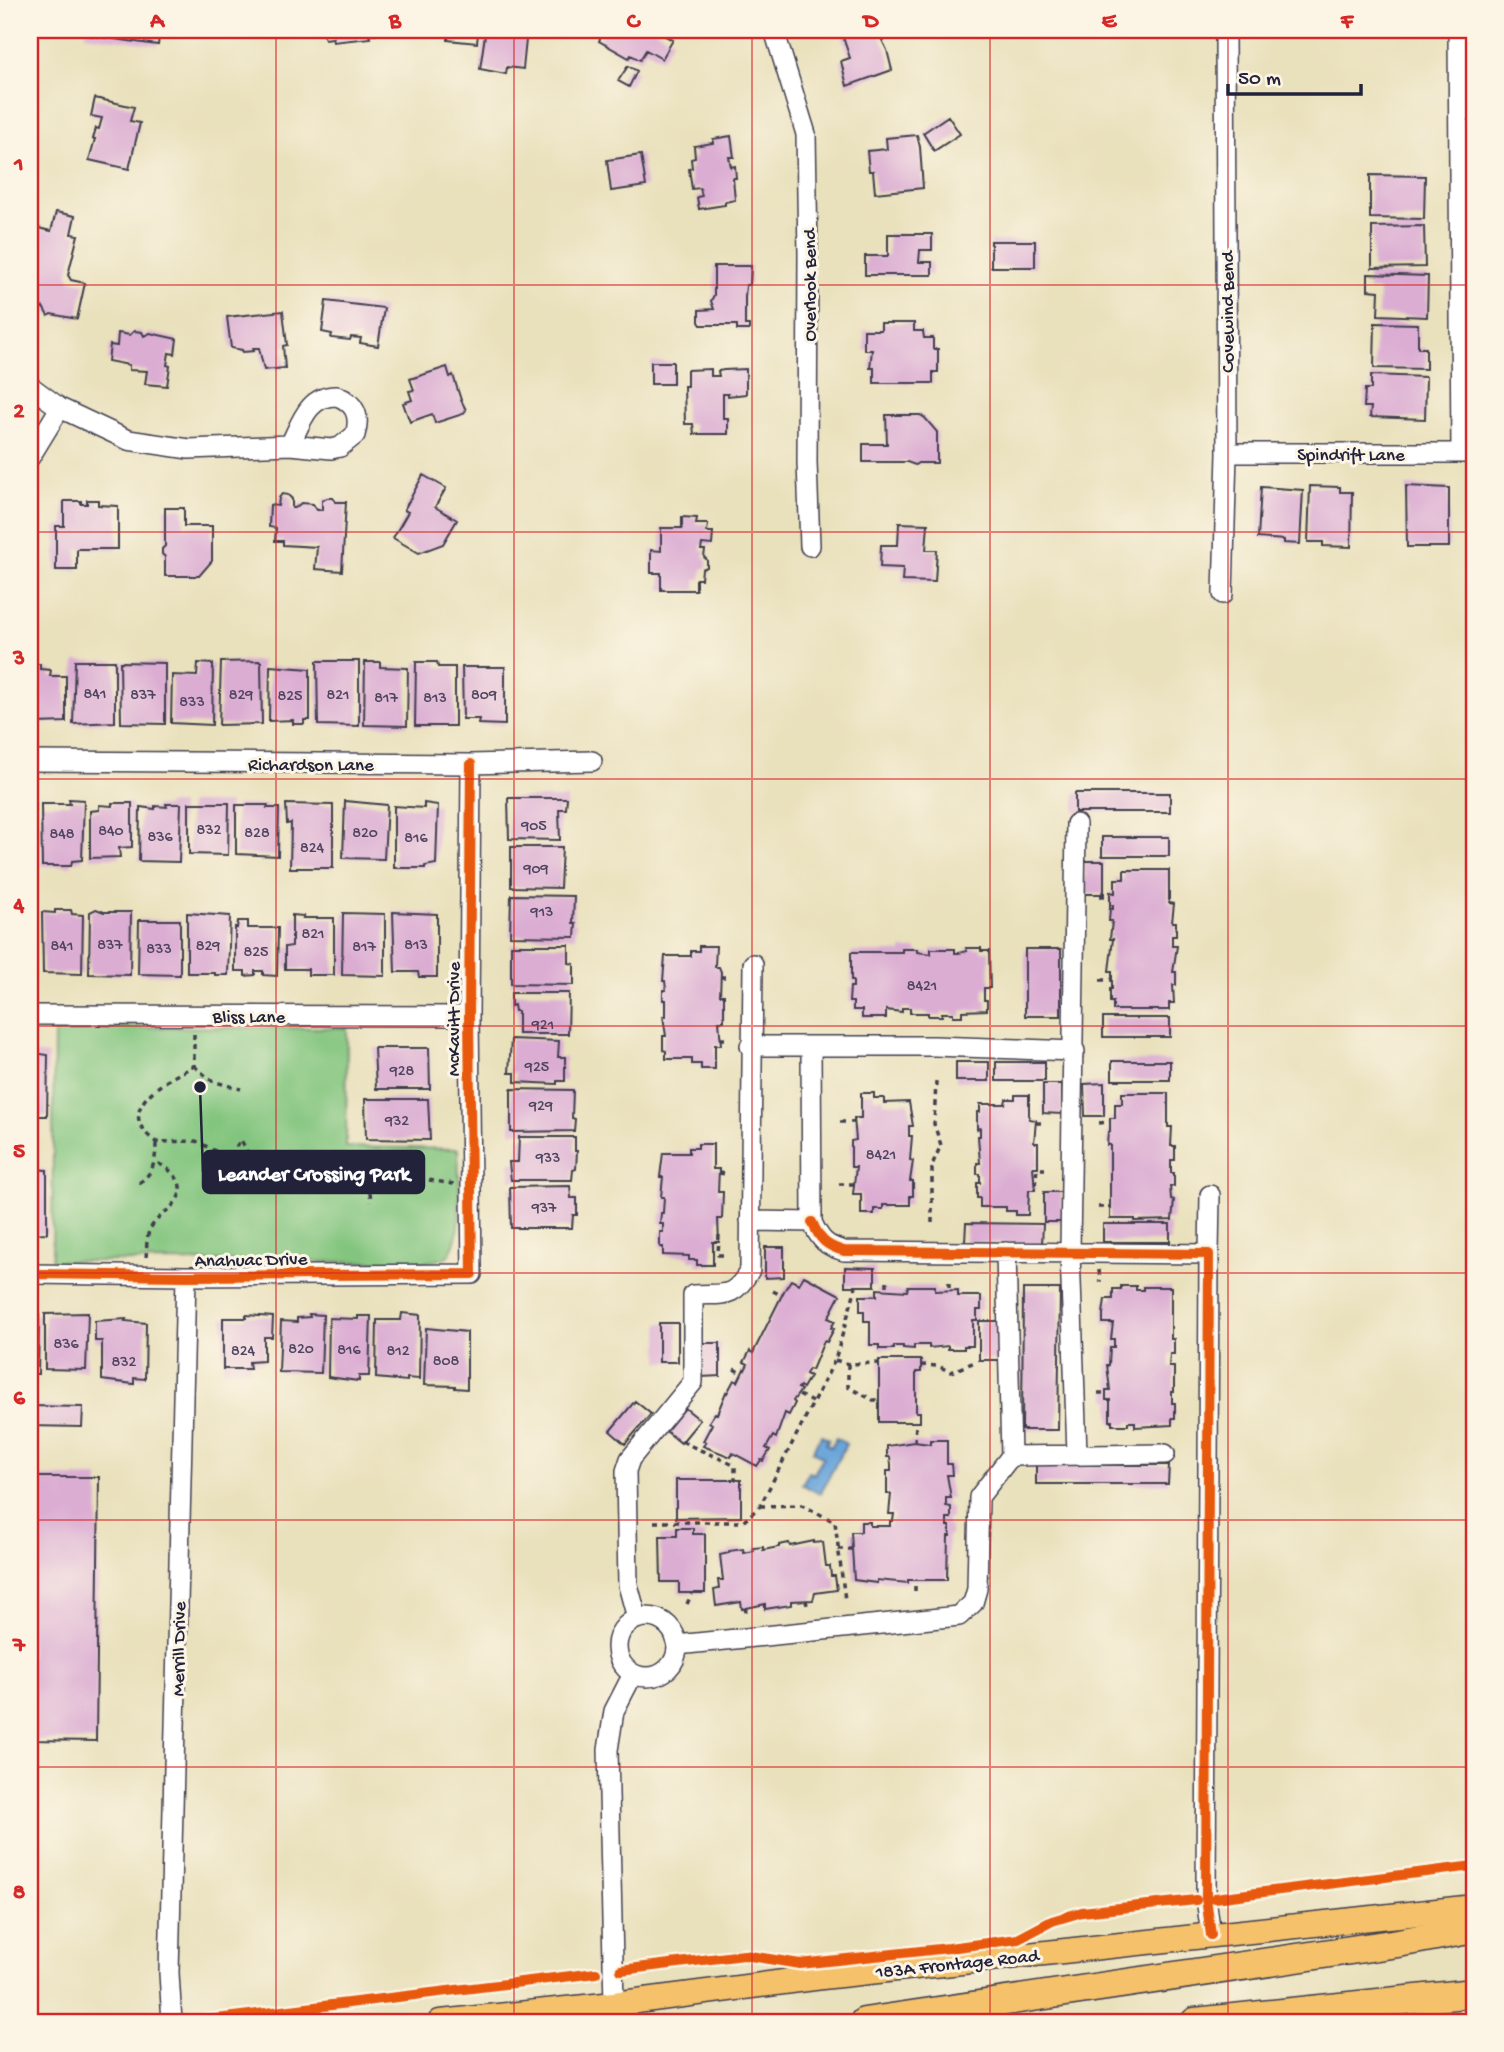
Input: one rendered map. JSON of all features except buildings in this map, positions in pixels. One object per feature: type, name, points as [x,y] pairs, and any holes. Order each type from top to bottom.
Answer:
[{"type":"highway","points":[[864,2022],[1384,1945],[1474,1929]]},
{"type":"highway","points":[[1195,2022],[1474,1993]]},
{"type":"main road","name":"183A Frontage Road","points":[[440,2022],[614,2004],[822,1977],[1474,1907]]},
{"type":"street","name":"Overlook Bend","points":[[774,30],[806,134],[807,462],[810,546]]},
{"type":"street","name":"Covewind Bend","points":[[1223,594],[1227,453],[1225,30]]},
{"type":"street","points":[[1458,30],[1468,453]]},
{"type":"street","points":[[30,386],[60,408],[128,440],[189,449],[290,445]]},
{"type":"street","points":[[30,457],[60,408]]},
{"type":"street","name":"Spindrift Lane","points":[[1227,453],[1468,453]]},
{"type":"street","name":"Richardson Lane","points":[[30,761],[471,764],[592,761]]},
{"type":"street","name":"McKavitt Drive","points":[[471,764],[469,1016],[472,1274]]},
{"type":"street","points":[[1076,824],[1070,1252],[1077,1454]]},
{"type":"street","points":[[637,1618],[628,1585],[626,1471],[630,1460],[693,1382],[692,1295],[734,1292],[750,1270],[752,964]]},
{"type":"street","name":"Bliss Lane","points":[[30,1015],[469,1016]]},
{"type":"street","points":[[750,1046],[934,1046],[1074,1051]]},
{"type":"street","points":[[811,1047],[812,1222],[819,1238],[829,1247],[845,1251],[1209,1254]]},
{"type":"street","points":[[1210,1195],[1206,1898],[1211,1935]]},
{"type":"street","points":[[750,1221],[812,1222]]},
{"type":"street","points":[[677,1645],[959,1616],[973,1603],[977,1589],[979,1497],[1011,1456],[1006,1252]]},
{"type":"street","name":"Anahuac Drive","points":[[30,1274],[472,1274]]},
{"type":"street","name":"Merrill Drive","points":[[172,2022],[169,1973],[186,1276]]},
{"type":"street","points":[[1011,1456],[1165,1454]]},
{"type":"street","points":[[637,1618],[655,1618],[671,1628],[677,1645],[673,1663],[659,1675],[641,1677],[633,1674],[620,1662],[616,1644],[623,1628],[637,1618]]},
{"type":"street","points":[[614,2004],[608,1749],[614,1712],[633,1674]]},
{"type":"path","points":[[1103,888],[1102,896],[1110,896]]},
{"type":"path","points":[[1100,980],[1111,980]]},
{"type":"path","points":[[194,1032],[194,1066]]},
{"type":"path","points":[[194,1066],[212,1080],[241,1090]]},
{"type":"path","points":[[194,1066],[161,1083],[143,1102],[139,1111],[140,1120],[148,1136],[156,1142],[188,1140],[204,1144],[219,1153],[251,1159],[297,1182],[330,1190],[344,1184],[380,1181],[403,1172],[422,1179],[454,1184]]},
{"type":"path","points":[[932,1223],[932,1165],[941,1145],[934,1124],[936,1081]]},
{"type":"path","points":[[840,1122],[855,1122]]},
{"type":"path","points":[[1099,1122],[1110,1122]]},
{"type":"path","points":[[1035,1123],[1045,1123]]},
{"type":"path","points":[[230,1155],[241,1140],[251,1159]]},
{"type":"path","points":[[139,1183],[149,1174],[155,1162],[156,1142]]},
{"type":"path","points":[[146,1258],[151,1228],[177,1201],[180,1189],[176,1175],[155,1162]]},
{"type":"path","points":[[1035,1185],[1037,1169],[1045,1168]]},
{"type":"path","points":[[719,1173],[725,1174]]},
{"type":"path","points":[[369,1182],[371,1202]]},
{"type":"path","points":[[839,1184],[855,1184]]},
{"type":"path","points":[[1098,1207],[1109,1207]]},
{"type":"path","points":[[719,1236],[718,1255],[725,1255]]},
{"type":"path","points":[[1099,1268],[1100,1282]]},
{"type":"path","points":[[887,1281],[887,1291]]},
{"type":"path","points":[[949,1282],[949,1290]]},
{"type":"path","points":[[654,1522],[682,1525],[743,1522],[760,1506],[835,1360],[856,1287]]},
{"type":"path","points":[[773,1291],[781,1295]]},
{"type":"path","points":[[835,1360],[848,1364],[879,1363]]},
{"type":"path","points":[[921,1366],[938,1366],[951,1372],[977,1361]]},
{"type":"path","points":[[848,1364],[848,1387],[873,1400],[879,1400]]},
{"type":"path","points":[[734,1369],[741,1373]]},
{"type":"path","points":[[1098,1393],[1106,1393]]},
{"type":"path","points":[[799,1395],[812,1402]]},
{"type":"path","points":[[915,1442],[916,1422]]},
{"type":"path","points":[[682,1441],[703,1453],[723,1457],[734,1466],[735,1480]]},
{"type":"path","points":[[760,1506],[802,1505],[835,1522],[845,1600]]},
{"type":"path","points":[[708,1516],[708,1522]]},
{"type":"path","points":[[838,1549],[851,1549]]},
{"type":"path","points":[[915,1580],[915,1591]]},
{"type":"path","points":[[687,1604],[692,1593]]},
{"type":"green space","points":[[54,1027],[347,1028],[346,1147],[458,1149],[459,1222],[452,1249],[444,1258],[424,1262],[52,1261]]},
{"type":"water","points":[[821,1435],[829,1439],[826,1444],[831,1447],[836,1438],[846,1444],[820,1494],[802,1484],[809,1472],[814,1474],[823,1457],[813,1451]]},
{"type":"cycle path","points":[[30,1274],[472,1274],[469,1016],[471,764]]},
{"type":"cycle path","points":[[812,1222],[824,1241],[844,1251],[1209,1254],[1206,1898],[1211,1935]]},
{"type":"cycle path","points":[[1215,1898],[1474,1866]]},
{"type":"cycle path","points":[[621,1970],[744,1955],[800,1964],[949,1948],[1018,1939],[1052,1921],[1082,1912],[1196,1900]]},
{"type":"cycle path","points":[[191,2022],[596,1973]]},
{"type":"place","name":"Leander Crossing Park","points":[[200,1087]]}]
